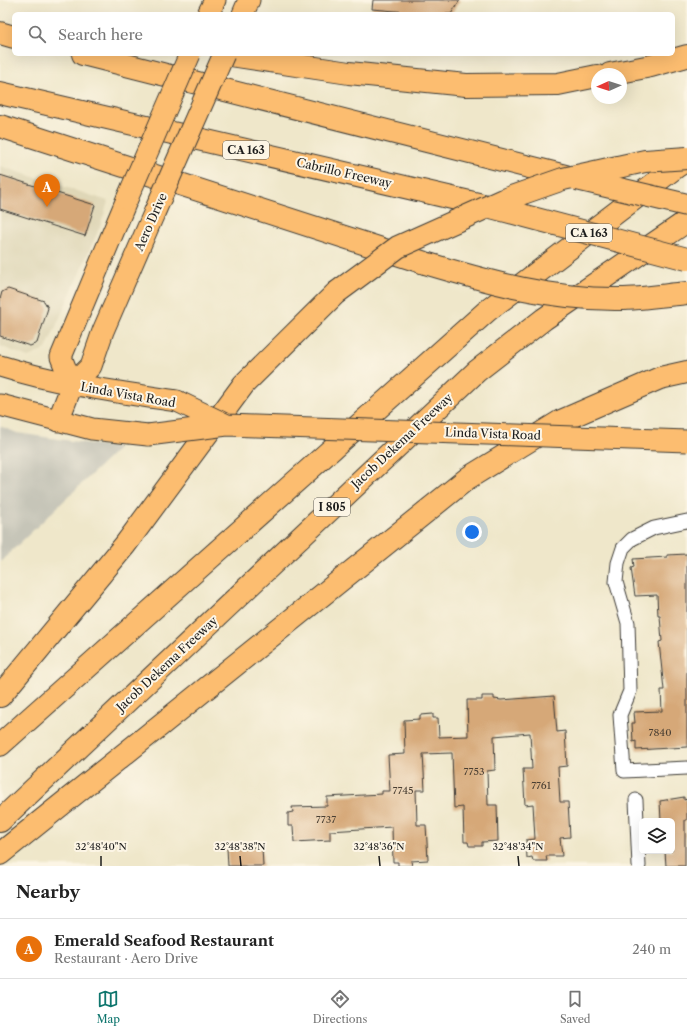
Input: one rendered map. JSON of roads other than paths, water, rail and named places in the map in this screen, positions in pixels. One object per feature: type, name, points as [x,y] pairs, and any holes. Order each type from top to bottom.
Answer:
[{"type":"highway","points":[[91,56],[565,176],[687,205]]},
{"type":"highway","points":[[237,56],[349,73],[466,85],[558,84],[591,77]]},
{"type":"highway","points":[[627,71],[652,66],[687,56]]},
{"type":"highway","name":"Cabrillo Freeway","points":[[0,93],[491,207],[687,259]]},
{"type":"highway","points":[[0,126],[486,282],[550,295],[620,299],[687,293]]},
{"type":"highway","points":[[0,696],[125,545],[244,384],[336,293],[398,247],[503,200],[563,179],[645,161],[687,159]]},
{"type":"highway","points":[[0,745],[487,312],[687,159]]},
{"type":"highway","name":"Jacob Dekema Freeway","points":[[0,821],[477,371],[544,319],[687,221]]},
{"type":"highway","points":[[0,854],[468,478],[561,421],[660,378],[687,372]]},
{"type":"main road","points":[[209,12],[215,0]]},
{"type":"main road","points":[[244,12],[249,0]]},
{"type":"main road","points":[[72,385],[61,357],[189,56]]},
{"type":"main road","name":"Aero Drive","points":[[58,421],[72,385],[91,366],[104,331],[155,211],[223,56]]},
{"type":"main road","name":"Linda Vista Road","points":[[0,366],[35,377],[72,385],[176,401],[227,424]]},
{"type":"main road","name":"Linda Vista Road","points":[[0,405],[92,429],[148,435],[227,424],[687,441]]},
{"type":"street","points":[[687,521],[654,528],[632,539],[623,548],[618,563],[616,582],[628,623],[630,691],[620,715],[624,771],[687,768]]},
{"type":"street","points":[[636,800],[639,866]]},
{"type":"place","name":"Emerald Seafood Restaurant","points":[[47,207]]}]
